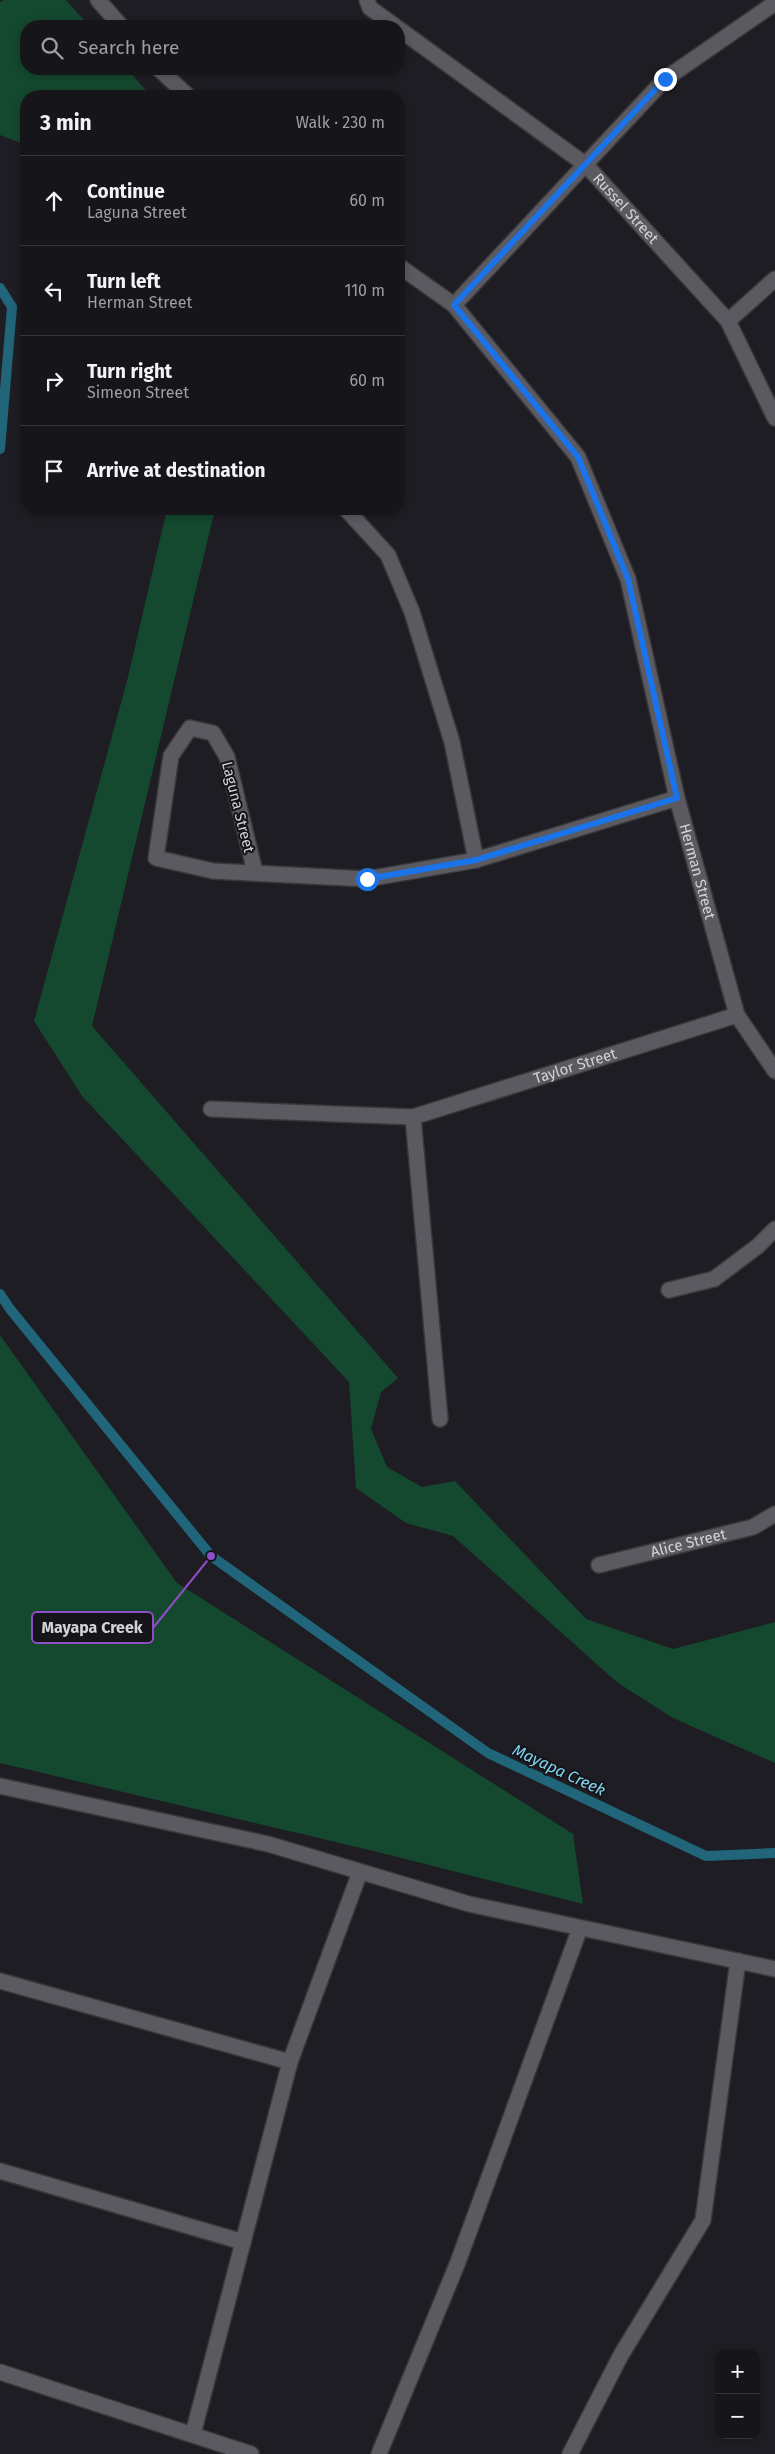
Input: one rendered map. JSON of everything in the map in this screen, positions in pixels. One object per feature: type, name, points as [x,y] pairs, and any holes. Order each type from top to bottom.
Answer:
[{"type":"street","points":[[98,0],[116,20]]},
{"type":"street","points":[[366,0],[370,8],[387,20]]},
{"type":"street","points":[[454,305],[665,79],[775,3]]},
{"type":"street","name":"Russel Street","points":[[405,33],[586,165],[728,321],[775,418]]},
{"type":"street","points":[[165,75],[182,90]]},
{"type":"street","name":"Herman Street","points":[[405,270],[454,305],[578,457],[628,579],[677,798],[737,1015],[775,1071]]},
{"type":"street","points":[[728,321],[775,279]]},
{"type":"street","points":[[351,515],[388,555],[412,612],[452,742],[476,860]]},
{"type":"street","name":"Laguna Street","points":[[254,872],[227,757],[213,733],[190,728],[171,756],[156,858],[213,871],[367,879],[476,860],[677,798]]},
{"type":"street","name":"Taylor Street","points":[[211,1109],[413,1117],[737,1015]]},
{"type":"street","points":[[413,1117],[440,1419]]},
{"type":"street","points":[[669,1290],[714,1279],[758,1246],[775,1229]]},
{"type":"street","name":"Alice Street","points":[[599,1565],[753,1527],[775,1514]]},
{"type":"street","points":[[0,1786],[268,1844],[469,1904],[775,1969]]},
{"type":"street","points":[[193,2434],[290,2062],[360,1872]]},
{"type":"street","points":[[379,2454],[458,2262],[580,1928]]},
{"type":"street","points":[[570,2454],[621,2355],[703,2220],[738,1961]]},
{"type":"street","points":[[0,1981],[290,2062]]},
{"type":"street","points":[[0,2171],[243,2242]]},
{"type":"street","points":[[0,2372],[251,2454]]},
{"type":"green space","points":[[4,0],[66,0],[84,20],[20,20],[20,75],[132,75],[146,90],[20,90],[20,143],[0,135],[0,2]]},
{"type":"green space","points":[[166,515],[214,515],[92,1026],[398,1378],[381,1392],[371,1429],[387,1467],[422,1487],[455,1481],[586,1619],[673,1649],[775,1622],[775,1763],[673,1718],[618,1683],[453,1536],[406,1523],[356,1488],[349,1382],[82,1096],[34,1021],[127,681]]},
{"type":"green space","points":[[0,1335],[177,1583],[573,1834],[583,1904],[378,1852],[0,1763]]},
{"type":"waterway","name":"Mayapa Creek","points":[[0,288],[12,307],[0,449]]},
{"type":"waterway","name":"Mayapa Creek","points":[[0,1294],[10,1309],[211,1556],[488,1753],[706,1856],[775,1853]]},
{"type":"place","name":"Mayapa Creek","points":[[211,1556]]},
{"type":"route","points":[[367,879],[476,860],[677,798],[628,579],[578,457],[454,305],[665,79]]}]
